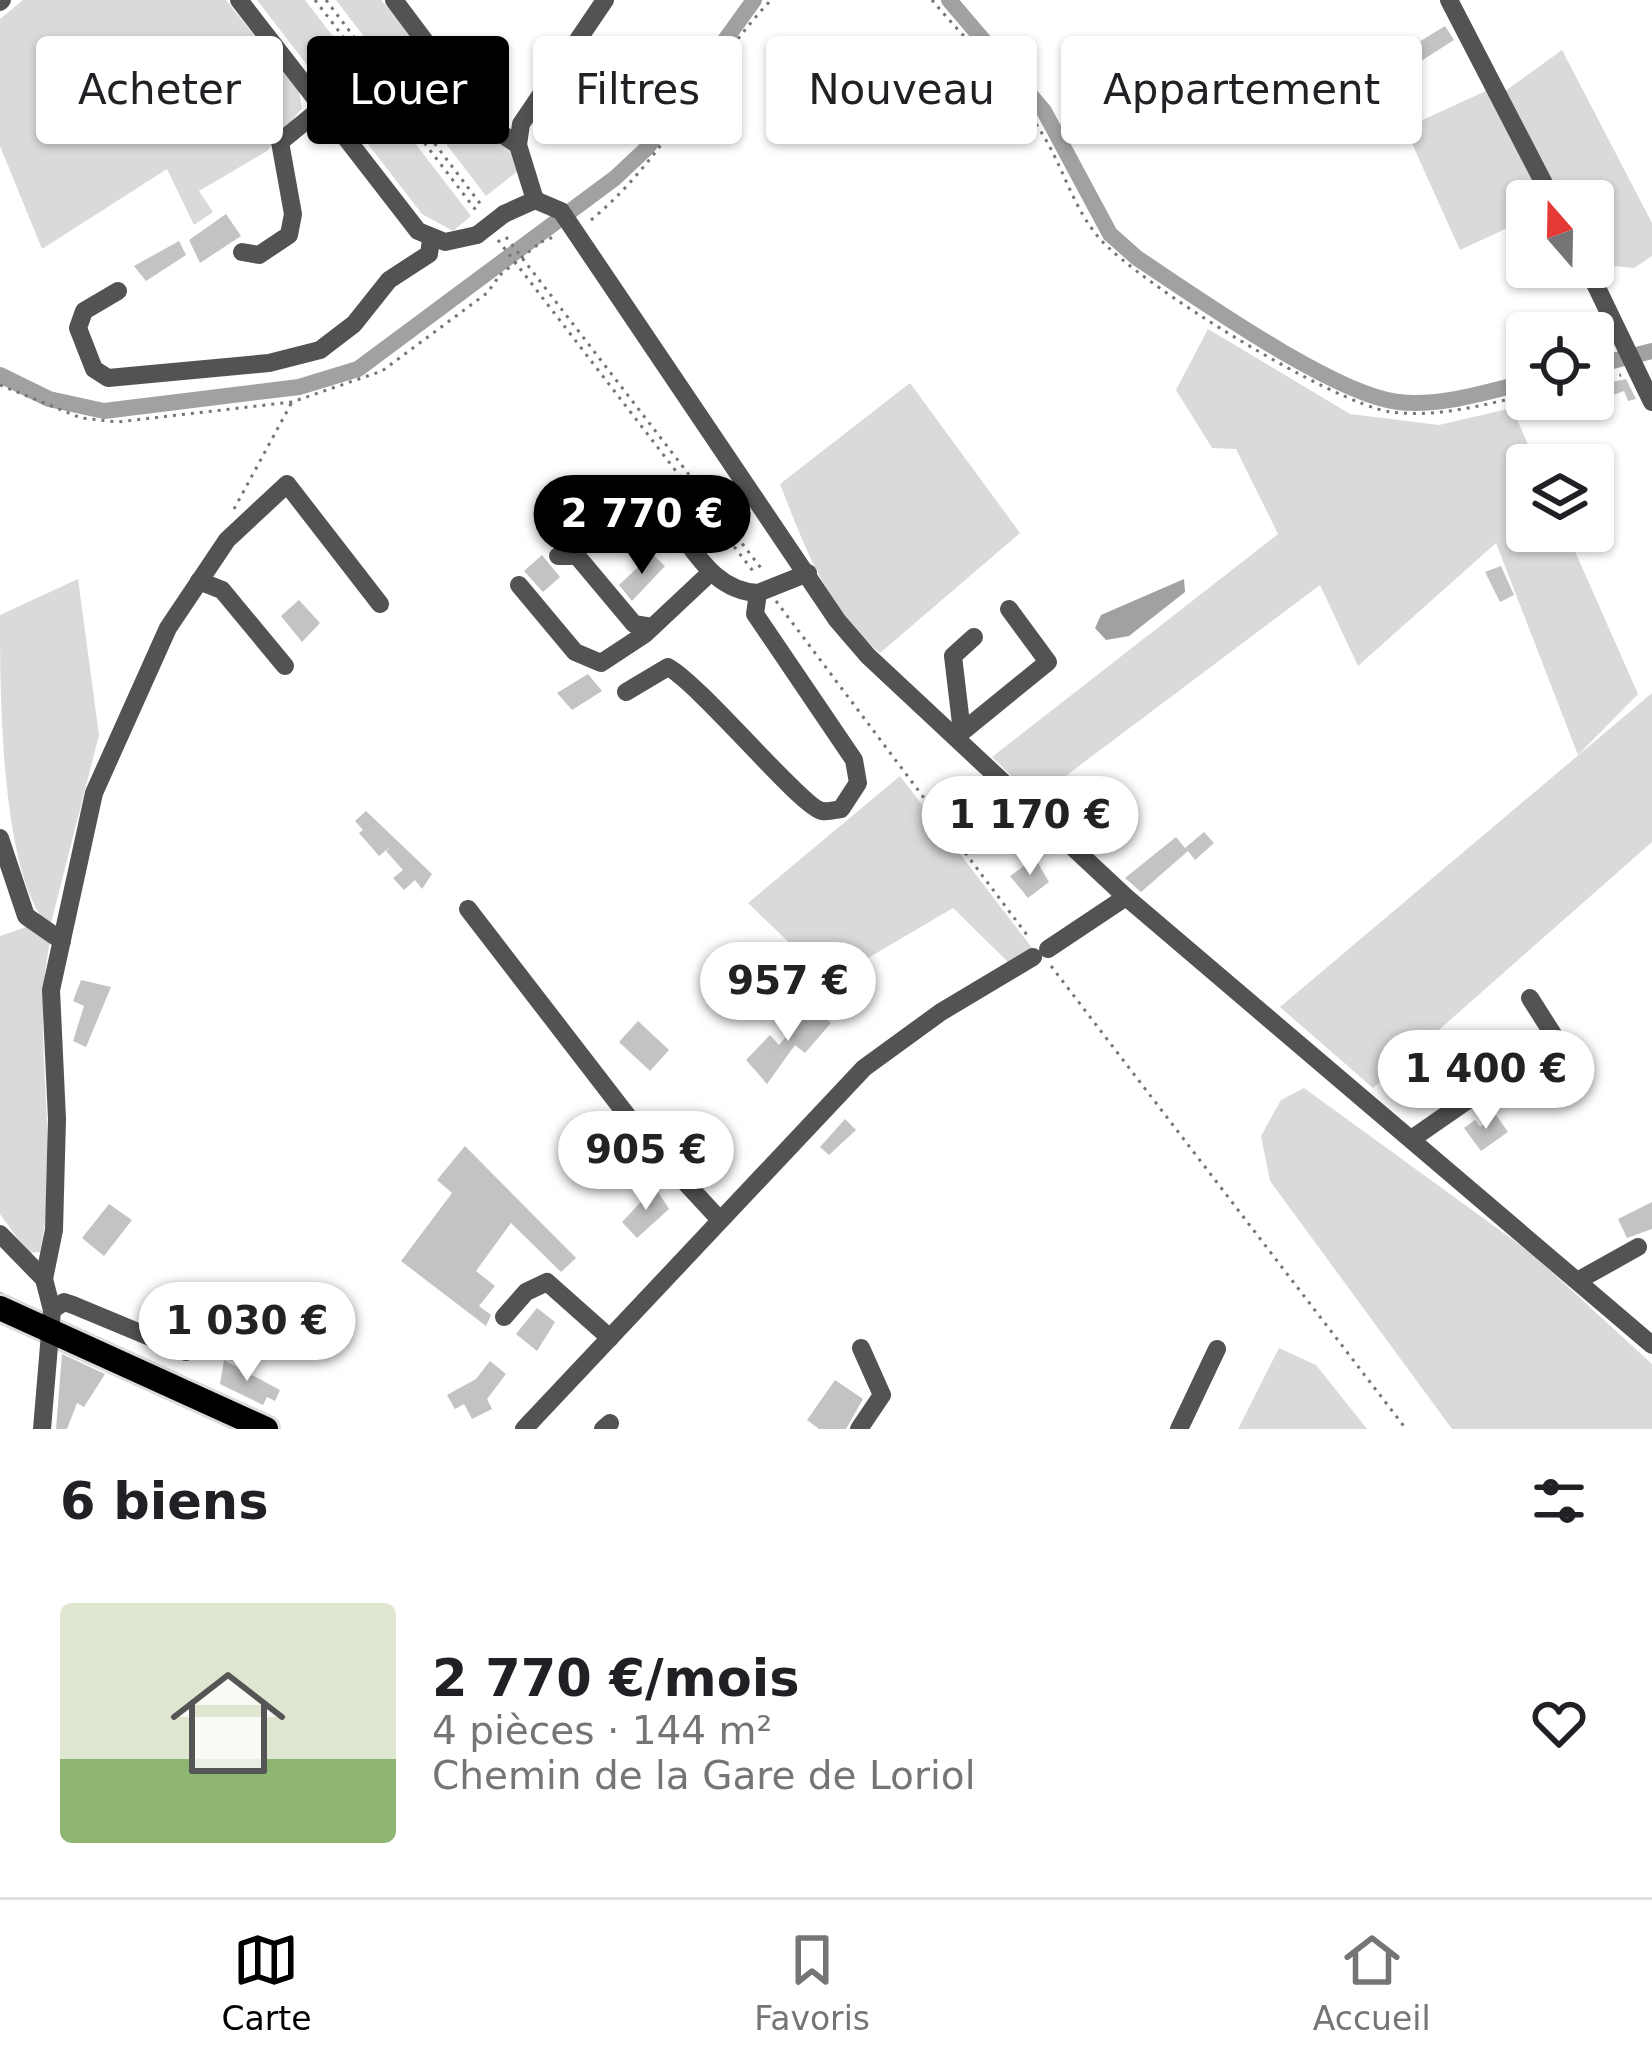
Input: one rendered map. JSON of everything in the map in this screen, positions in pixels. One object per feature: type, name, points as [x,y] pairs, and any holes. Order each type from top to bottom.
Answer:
[{"type":"main road","points":[[0,1308],[52,1321],[266,1429]]},
{"type":"street","points":[[239,0],[307,85]]},
{"type":"street","points":[[394,0],[487,124],[518,145]]},
{"type":"street","points":[[1449,0],[1542,180]]},
{"type":"street","points":[[599,3],[533,102],[518,145],[535,200],[569,223],[868,656],[960,734],[1126,897],[1652,1345]]},
{"type":"street","points":[[242,252],[259,255],[289,235],[293,214],[280,142],[307,120]]},
{"type":"street","points":[[353,144],[418,231],[431,240],[463,242],[535,200]]},
{"type":"street","points":[[118,291],[84,311],[78,328],[94,369],[109,378],[269,363],[320,350],[354,324],[389,280],[428,254],[431,240]]},
{"type":"street","points":[[1597,288],[1652,402]]},
{"type":"street","points":[[42,1429],[52,1321],[44,1279],[54,1230],[57,1119],[51,990],[94,793],[168,628],[227,539],[287,484],[380,604]]},
{"type":"street","points":[[646,528],[677,529],[710,573],[744,592],[767,590],[808,573]]},
{"type":"street","points":[[558,556],[577,556],[634,624],[652,627]]},
{"type":"street","points":[[519,585],[589,662],[616,656],[710,573]]},
{"type":"street","points":[[199,581],[222,590],[285,666]]},
{"type":"street","points":[[626,692],[668,667],[763,752],[807,804],[822,811],[841,809],[858,783],[854,760],[755,614],[767,590]]},
{"type":"street","points":[[960,734],[1048,662],[1009,609]]},
{"type":"street","points":[[960,734],[953,656],[974,637]]},
{"type":"street","points":[[0,838],[26,916],[62,941]]},
{"type":"street","points":[[524,1429],[884,1050],[1042,955],[1126,897]]},
{"type":"street","points":[[468,909],[646,1140],[720,1220]]},
{"type":"street","points":[[1413,1138],[1556,1039],[1530,998]]},
{"type":"street","points":[[0,1234],[44,1279]]},
{"type":"street","points":[[1579,1280],[1638,1247]]},
{"type":"street","points":[[504,1317],[526,1292],[548,1282],[610,1338]]},
{"type":"street","points":[[52,1321],[64,1302],[186,1352]]},
{"type":"street","points":[[859,1429],[882,1395],[861,1348]]},
{"type":"street","points":[[1179,1429],[1217,1349]]},
{"type":"path","points":[[315,0],[484,229],[767,590]]},
{"type":"path","points":[[326,0],[499,221],[767,590],[1406,1429]]},
{"type":"path","points":[[569,223],[651,164],[742,31],[771,0]]},
{"type":"path","points":[[932,0],[1044,136],[1100,238],[1164,292],[1265,352],[1388,412],[1441,412],[1506,399]]},
{"type":"path","points":[[0,385],[81,418],[117,422],[292,402],[382,371],[488,293],[500,275],[541,242]]},
{"type":"path","points":[[1614,371],[1634,362]]},
{"type":"path","points":[[227,539],[236,507],[292,402]]},
{"type":"shaded area","points":[[23,0],[226,0],[255,36],[36,36],[36,144],[273,144],[199,191],[213,212],[194,225],[167,169],[42,249],[0,146],[0,19]]},
{"type":"shaded area","points":[[257,0],[305,0],[333,36],[307,36],[307,65]]},
{"type":"shaded area","points":[[336,0],[381,0],[412,36],[364,36]]},
{"type":"shaded area","points":[[1562,50],[1652,223],[1652,256],[1634,268],[1614,266],[1614,180],[1548,180],[1504,92]]},
{"type":"shaded area","points":[[283,71],[299,91],[302,108],[283,131]]},
{"type":"shaded area","points":[[1490,89],[1536,180],[1506,180],[1506,229],[1460,250],[1412,144],[1422,144],[1422,120]]},
{"type":"shaded area","points":[[368,144],[416,144],[471,216],[453,231],[422,214]]},
{"type":"shaded area","points":[[446,144],[506,144],[510,149],[518,171],[486,196]]},
{"type":"shaded area","points":[[1208,329],[1350,414],[1439,425],[1506,409],[1506,420],[1517,420],[1528,444],[1506,444],[1506,552],[1575,552],[1638,694],[1578,755],[1496,543],[1358,666],[1320,585],[1035,799],[992,757],[1278,534],[1236,449],[1212,448],[1176,390]]},
{"type":"shaded area","points":[[910,383],[1020,533],[880,653],[831,596],[780,484]]},
{"type":"shaded area","points":[[78,579],[99,735],[50,927],[33,903],[12,827],[3,734],[0,615]]},
{"type":"shaded area","points":[[1184,579],[1185,592],[1129,636],[1106,640],[1095,628],[1101,615]]},
{"type":"shaded area","points":[[1652,693],[1652,842],[1373,1088],[1280,1007]]},
{"type":"shaded area","points":[[900,776],[1033,949],[1008,962],[953,908],[829,981],[748,903]]},
{"type":"shaded area","points":[[26,927],[50,941],[43,1018],[46,1213],[40,1252],[28,1253],[0,1214],[0,936]]},
{"type":"shaded area","points":[[1304,1088],[1531,1253],[1652,1364],[1652,1429],[1452,1429],[1270,1181],[1261,1136],[1281,1100]]},
{"type":"shaded area","points":[[1279,1348],[1316,1365],[1367,1429],[1238,1429]]},
{"type":"building","points":[[1445,26],[1454,40],[1422,60],[1422,40]]},
{"type":"building","points":[[226,214],[241,236],[200,263],[189,240]]},
{"type":"building","points":[[179,241],[186,255],[146,281],[134,266]]},
{"type":"building","points":[[1626,379],[1636,399],[1628,401],[1624,391],[1614,395],[1614,382]]},
{"type":"building","points":[[626,487],[642,505],[613,528],[602,517],[609,511],[604,507]]},
{"type":"building","points":[[652,554],[665,566],[632,601],[619,585]]},
{"type":"building","points":[[542,555],[560,577],[543,592],[524,571]]},
{"type":"building","points":[[1501,566],[1514,595],[1500,602],[1485,572]]},
{"type":"building","points":[[299,600],[320,623],[302,642],[281,616]]},
{"type":"building","points":[[588,674],[602,691],[572,710],[557,693]]},
{"type":"building","points":[[366,811],[432,874],[422,889],[415,880],[404,890],[393,878],[403,870],[386,851],[391,846],[379,856],[359,833],[363,830],[355,821]]},
{"type":"building","points":[[1204,832],[1214,843],[1195,860],[1188,851],[1141,892],[1125,878],[1176,837],[1185,848]]},
{"type":"building","points":[[1035,858],[1049,882],[1028,898],[1010,876]]},
{"type":"building","points":[[81,980],[111,987],[86,1047],[73,1041],[84,1006],[73,1001]]},
{"type":"building","points":[[812,1006],[831,1023],[805,1053],[795,1045],[767,1084],[746,1060],[770,1035],[779,1045]]},
{"type":"building","points":[[638,1021],[669,1050],[650,1071],[619,1042]]},
{"type":"building","points":[[1441,1041],[1451,1052],[1430,1071],[1435,1076],[1400,1102],[1389,1091],[1394,1083]]},
{"type":"building","points":[[1496,1115],[1508,1132],[1481,1151],[1464,1128],[1475,1120],[1480,1127]]},
{"type":"building","points":[[845,1119],[856,1130],[829,1155],[820,1147]]},
{"type":"building","points":[[721,1131],[733,1142],[717,1165],[702,1149]]},
{"type":"building","points":[[465,1146],[576,1258],[561,1272],[511,1223],[476,1271],[495,1286],[479,1306],[491,1315],[486,1326],[401,1261],[452,1193],[437,1180]]},
{"type":"building","points":[[655,1187],[669,1209],[637,1238],[622,1222]]},
{"type":"building","points":[[1652,1202],[1652,1229],[1627,1238],[1618,1219]]},
{"type":"building","points":[[109,1204],[132,1220],[104,1256],[82,1238]]},
{"type":"building","points":[[537,1308],[555,1322],[537,1351],[516,1334]]},
{"type":"building","points":[[62,1354],[105,1374],[84,1407],[77,1403],[67,1429],[56,1429]]},
{"type":"building","points":[[224,1360],[280,1390],[275,1401],[267,1397],[263,1405],[220,1384]]},
{"type":"building","points":[[490,1361],[506,1374],[487,1399],[492,1409],[472,1419],[464,1404],[455,1409],[447,1395],[476,1379]]},
{"type":"building","points":[[835,1380],[863,1399],[846,1429],[819,1429],[807,1420]]},
{"type":"waterway","points":[[0,375],[49,399],[104,411],[299,387],[358,369],[615,178],[647,148],[754,0]]},
{"type":"waterway","points":[[949,0],[1044,111],[1110,234],[1137,258],[1265,342],[1371,395],[1398,402],[1430,402],[1506,387]]},
{"type":"waterway","points":[[1614,361],[1652,351]]},
{"type":"waterway","points":[[0,1294],[42,1314]]}]
